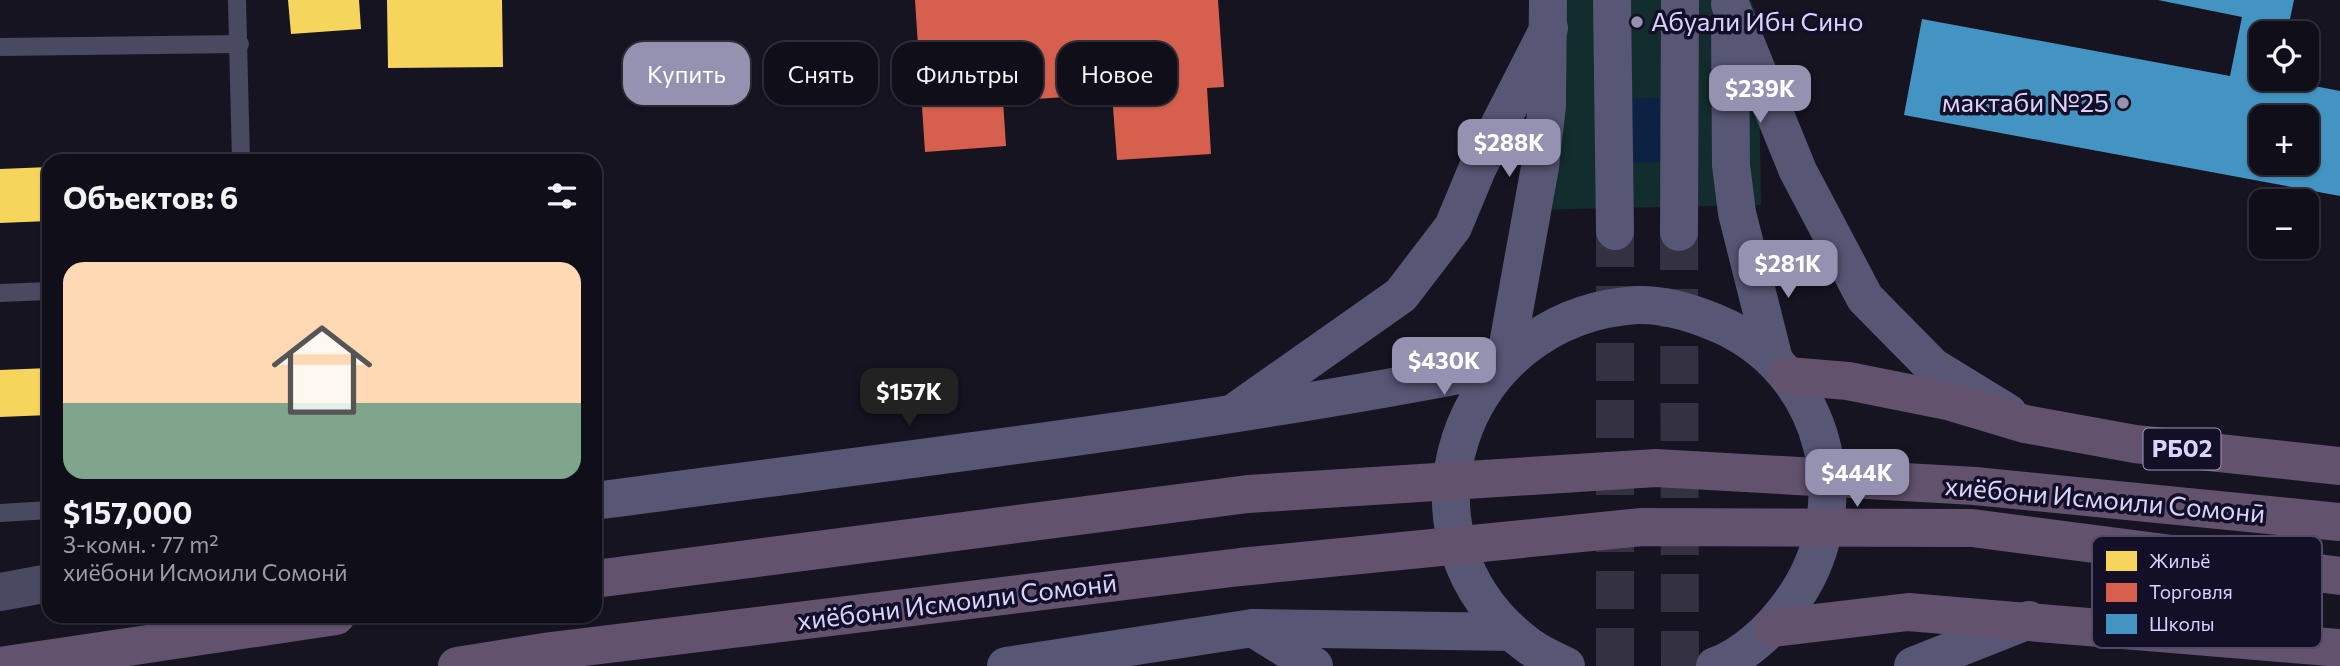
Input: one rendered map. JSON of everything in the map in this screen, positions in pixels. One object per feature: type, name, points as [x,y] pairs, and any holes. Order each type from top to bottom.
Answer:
[{"type":"highway","name":"РБ02","points":[[1781,368],[1948,401],[2025,424],[2135,444],[2340,466]]},
{"type":"highway","name":"хиёбони Исмоили Сомонӣ","points":[[602,578],[1248,494],[1656,468],[1975,486],[2340,522]]},
{"type":"highway","name":"хиёбони Исмоили Сомонӣ","points":[[457,666],[551,651],[1240,567],[1642,527],[1972,528],[2092,544]]},
{"type":"highway","name":"хиёбони Исмоили Сомонӣ","points":[[2322,574],[2340,576]]},
{"type":"highway","points":[[1773,628],[1908,612],[2092,626]]},
{"type":"highway","points":[[7,665],[131,623]]},
{"type":"highway","points":[[7,665],[289,623]]},
{"type":"highway","points":[[2322,646],[2340,648]]},
{"type":"main road","points":[[1612,0],[1615,231]]},
{"type":"main road","points":[[1679,232],[1680,0]]},
{"type":"main road","points":[[1720,665],[1773,628],[1806,584],[1825,532],[1829,477],[1816,424],[1781,368],[1745,255],[1731,165],[1730,2]]},
{"type":"main road","points":[[1730,2],[1798,171],[1865,298],[1933,367],[2025,424]]},
{"type":"main road","points":[[1503,364],[1536,199],[1547,105],[1548,14]]},
{"type":"main road","points":[[1231,414],[1401,295],[1453,227],[1548,14]]},
{"type":"main road","points":[[1524,648],[1480,594],[1460,550],[1451,502],[1455,453],[1472,407],[1503,364],[1545,331],[1590,312],[1639,305],[1688,312],[1735,330],[1781,368]]},
{"type":"main road","points":[[602,500],[1231,414],[1373,392],[1503,364]]},
{"type":"main road","points":[[1913,666],[2029,620]]},
{"type":"main road","points":[[1254,628],[1314,666]]},
{"type":"main road","points":[[1006,666],[1254,628],[1524,648],[1566,666]]},
{"type":"street","points":[[0,592],[42,584]]},
{"type":"lane","points":[[237,0],[241,154]]},
{"type":"lane","points":[[0,47],[240,44]]},
{"type":"lane","points":[[0,293],[42,292]]},
{"type":"lane","points":[[0,513],[42,510]]},
{"type":"green space","points":[[1529,0],[1751,0],[1758,19],[1761,205],[1528,210]]},
{"type":"water","points":[[1659,98],[1661,162],[1614,163],[1612,99]]},
{"type":"building: Жильё","points":[[288,0],[359,0],[361,29],[291,34]]},
{"type":"building: Жильё","points":[[387,0],[502,0],[503,67],[388,68]]},
{"type":"building: Жильё","points":[[42,167],[42,221],[0,223],[0,169]]},
{"type":"building: Жильё","points":[[42,368],[42,415],[0,417],[0,370]]},
{"type":"building: Торговля","points":[[915,0],[1218,0],[1224,87],[1207,88],[1211,154],[1117,160],[1113,105],[1177,105],[1177,42],[1057,42],[1057,98],[1043,98],[1043,42],[918,42]]},
{"type":"building: Торговля","points":[[922,105],[1003,105],[1006,146],[925,152]]},
{"type":"building: Школы","name":"мактаби №25","points":[[2158,0],[2294,0],[2290,21],[2249,21],[2249,91],[2319,91],[2319,87],[2340,91],[2340,196],[2319,192],[2319,189],[2302,189],[1904,115],[1922,19],[2230,76],[2242,17]]},
{"type":"tunnel","points":[[1615,231],[1615,666]]},
{"type":"tunnel","points":[[1679,232],[1680,666]]},
{"type":"place","name":"Абуали Ибн Сино","points":[[1637,22]]},
{"type":"place","name":"мактаби №25","points":[[2123,103]]}]
